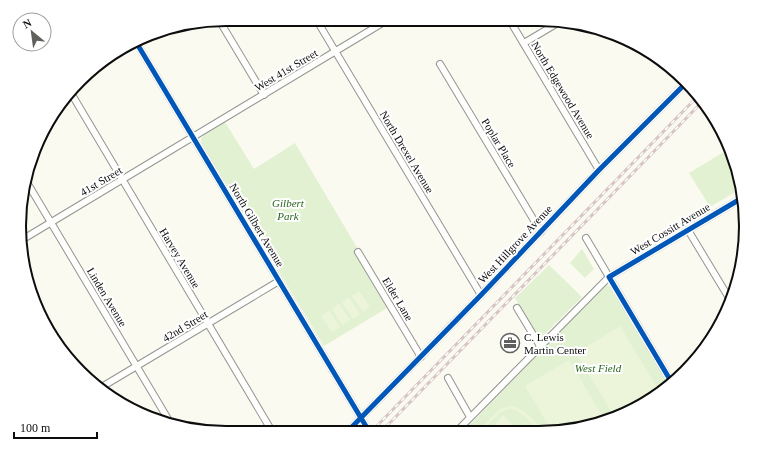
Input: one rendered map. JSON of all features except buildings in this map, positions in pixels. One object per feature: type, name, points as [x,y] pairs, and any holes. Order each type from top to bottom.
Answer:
[{"type":"street","points":[[223,26],[264,95]]},
{"type":"street","name":"North Drexel Avenue","points":[[320,26],[482,295]]},
{"type":"street","name":"West 41st Street","points":[[193,137],[377,26]]},
{"type":"street","name":"North Edgewood Avenue","points":[[513,26],[599,170]]},
{"type":"street","points":[[524,43],[552,26]]},
{"type":"street","name":"North Gilbert Avenue","points":[[139,47],[366,426]]},
{"type":"street","name":"Poplar Place","points":[[440,64],[540,232]]},
{"type":"street","name":"West Hillgrove Avenue","points":[[352,426],[482,295],[599,170],[682,87]]},
{"type":"street","name":"Harvey Avenue","points":[[73,97],[269,426]]},
{"type":"street","name":"41st Street","points":[[26,237],[193,137]]},
{"type":"street","name":"Linden Avenue","points":[[30,187],[166,416]]},
{"type":"street","name":"West Cossitt Avenue","points":[[461,426],[609,277],[737,201]]},
{"type":"street","points":[[688,230],[727,294]]},
{"type":"street","points":[[586,238],[669,378]]},
{"type":"street","name":"Elder Lane","points":[[358,252],[421,356]]},
{"type":"street","name":"42nd Street","points":[[104,385],[279,281]]},
{"type":"street","points":[[517,308],[540,346]]},
{"type":"street","points":[[448,378],[470,417]]},
{"type":"green space","name":"Gilbert Park","points":[[225,122],[254,169],[295,143],[359,251],[355,254],[387,308],[324,346],[202,144],[201,139],[203,136]]},
{"type":"green space","points":[[725,151],[736,192],[710,207],[689,173]]},
{"type":"green space","points":[[582,249],[594,269],[585,278],[570,263]]},
{"type":"green space","points":[[549,265],[582,297],[543,336],[540,337],[537,335],[515,298]]},
{"type":"green space","name":"West Field","points":[[605,285],[610,286],[666,380],[639,399],[616,411],[591,419],[552,426],[469,426]]},
{"type":"green space","points":[[359,291],[370,307],[363,312],[352,296]]},
{"type":"green space","points":[[349,297],[360,314],[353,319],[342,302]]},
{"type":"green space","points":[[339,304],[350,320],[342,325],[332,309]]},
{"type":"green space","points":[[329,311],[340,327],[332,332],[321,316]]},
{"type":"green space","points":[[620,326],[657,387],[639,399],[612,412],[576,353]]},
{"type":"green space","points":[[569,360],[602,415],[578,422],[549,426],[525,386]]},
{"type":"green space","points":[[511,406],[516,407],[526,413],[539,426],[535,426],[523,415],[511,409],[505,410],[486,426],[483,426],[500,409]]},
{"type":"green space","points":[[503,415],[514,426],[493,426]]},
{"type":"railway","points":[[377,426],[694,100]]},
{"type":"railway","points":[[387,426],[699,105]]},
{"type":"cycle path","points":[[139,47],[366,426]]},
{"type":"cycle path","points":[[353,426],[481,295],[599,170],[682,87]]},
{"type":"cycle path","points":[[669,378],[609,277],[737,201]]},
{"type":"place","name":"C. Lewis Martin Center","points":[[510,343]]}]
